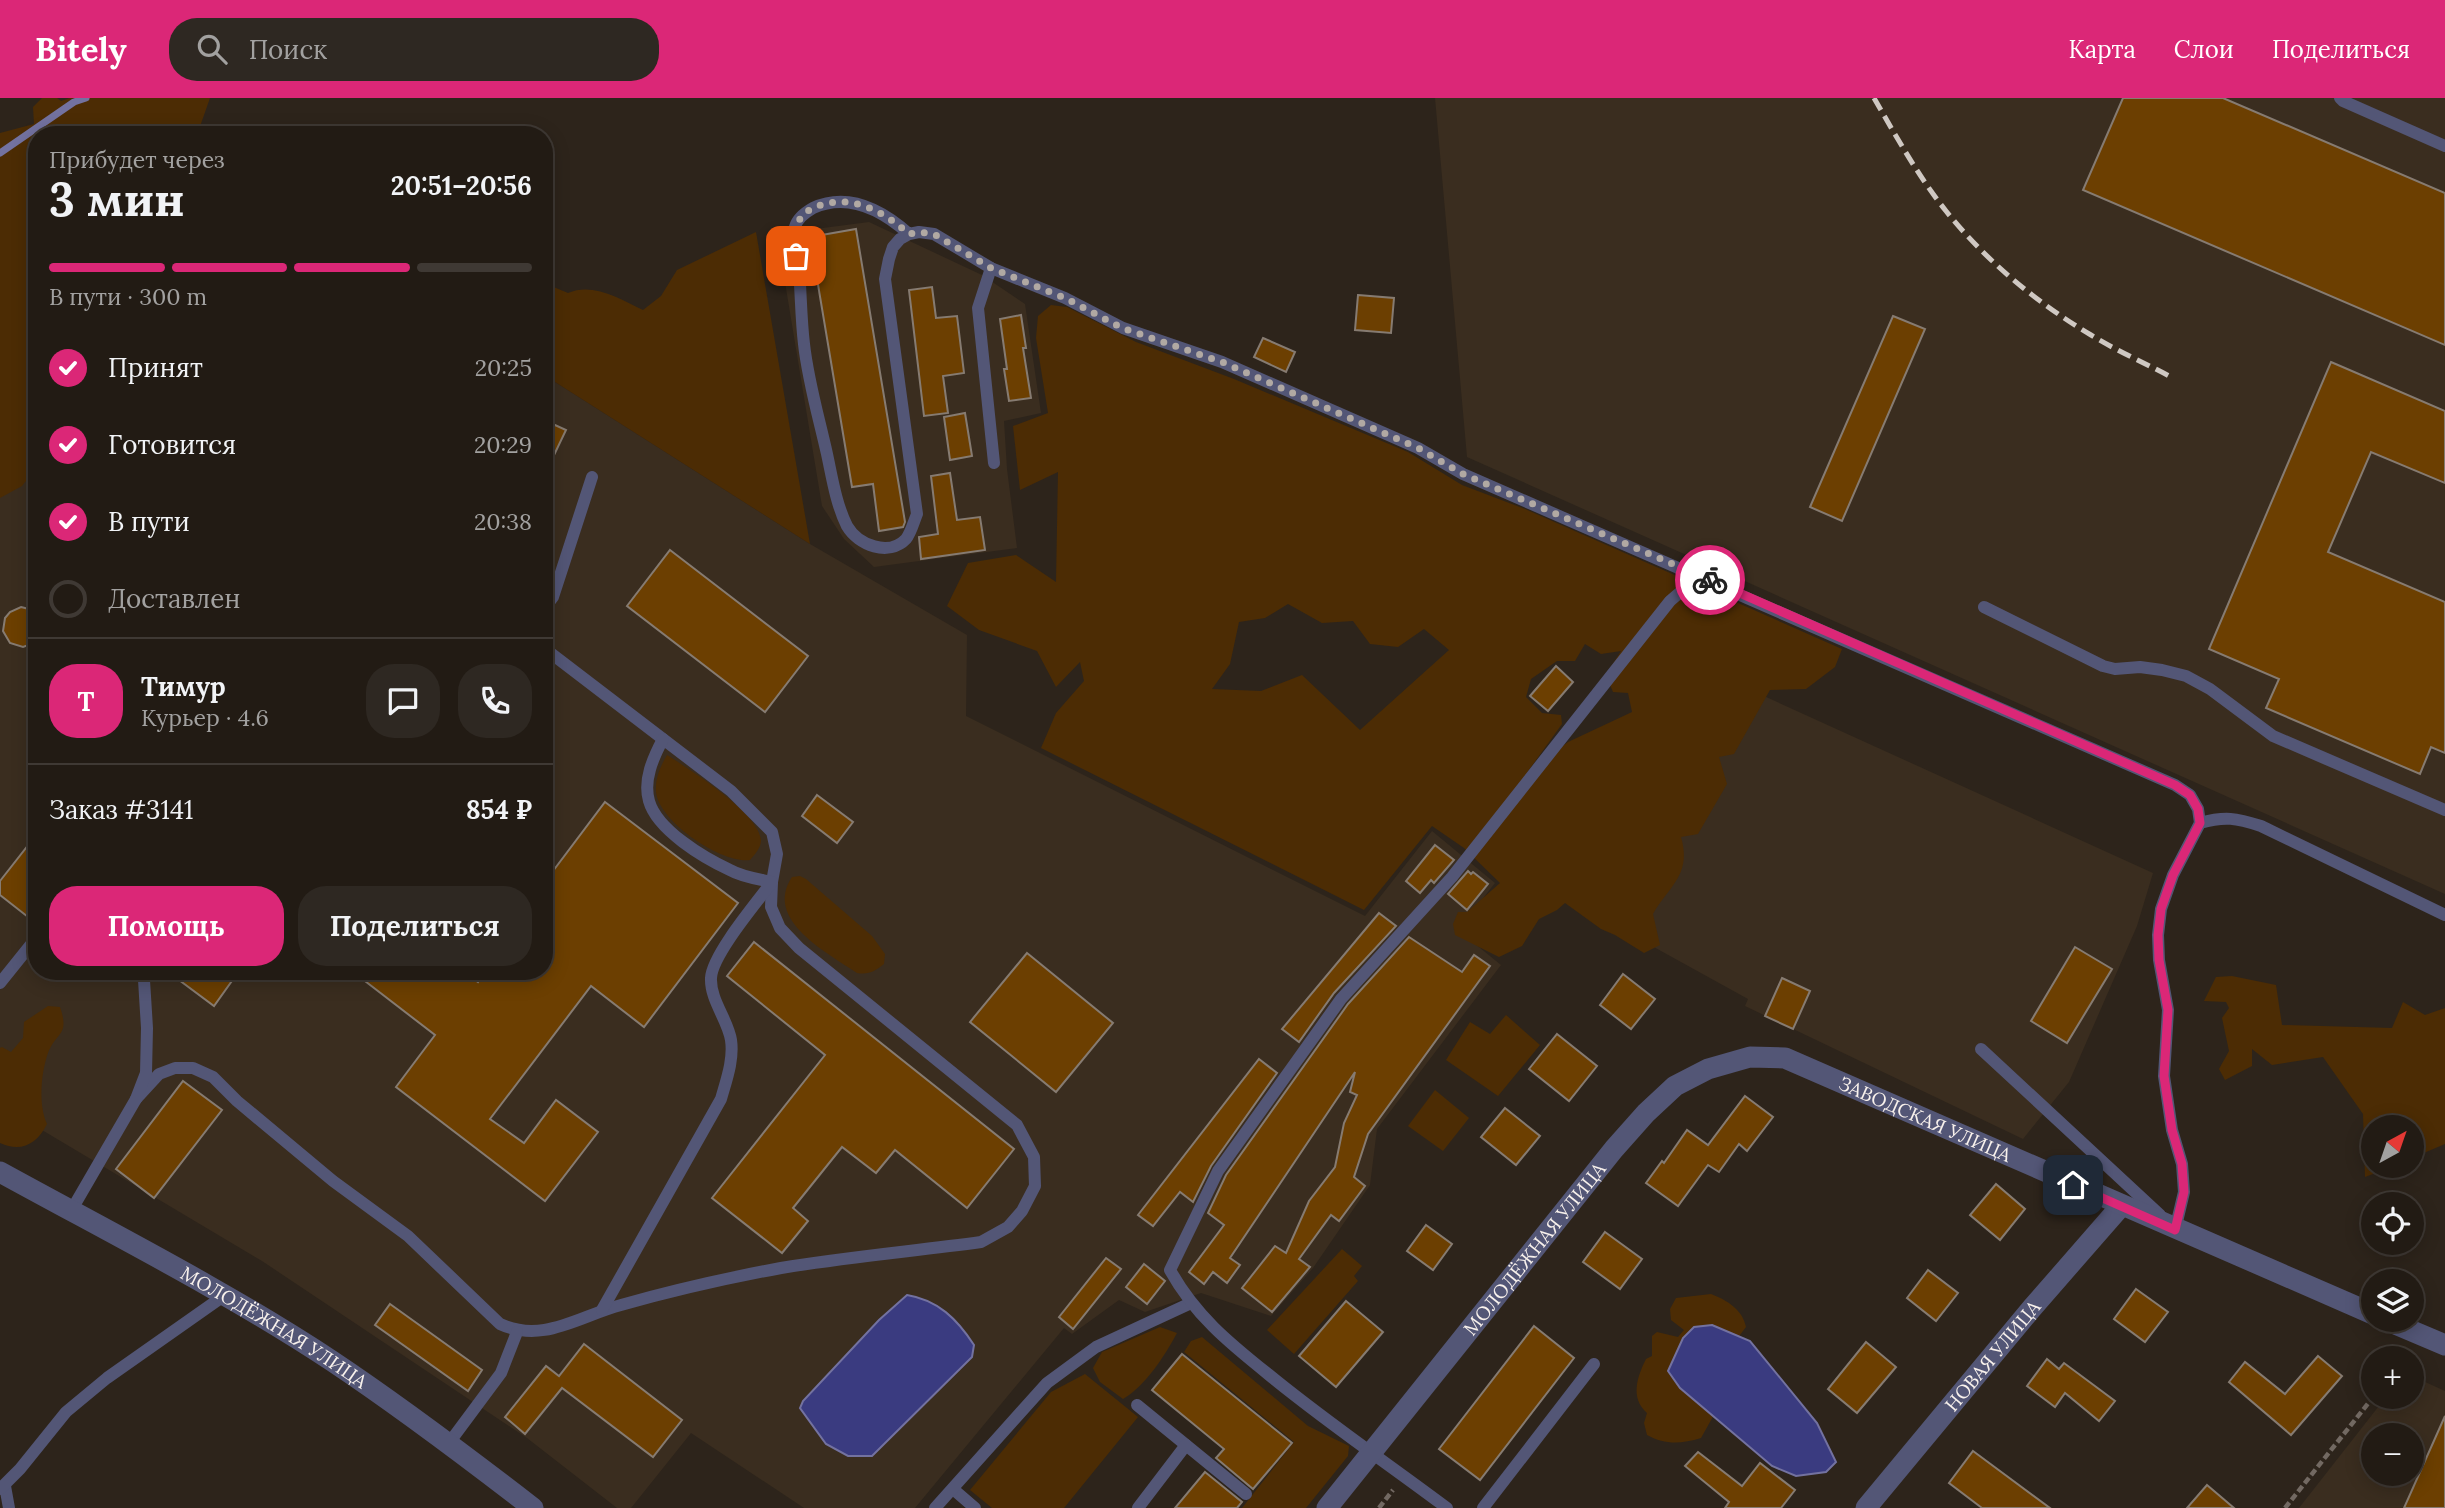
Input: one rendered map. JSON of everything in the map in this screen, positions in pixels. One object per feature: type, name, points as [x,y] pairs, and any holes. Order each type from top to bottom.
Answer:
[{"type":"street","name":"МОЛОДЁЖНАЯ УЛИЦА","points":[[1327,1508],[1614,1149],[1646,1113],[1675,1086],[1708,1069],[1750,1057],[1785,1058]]},
{"type":"street","name":"ЗАВОДСКАЯ УЛИЦА","points":[[1785,1058],[2361,1309]]},
{"type":"street","name":"МОЛОДЁЖНАЯ УЛИЦА","points":[[0,1172],[225,1295],[332,1360],[449,1443],[533,1508]]},
{"type":"street","name":"НОВАЯ УЛИЦА","points":[[1866,1508],[2032,1308],[2121,1206]]},
{"type":"street","points":[[2414,1332],[2445,1345]]},
{"type":"lane","points":[[2340,98],[2445,146]]},
{"type":"lane","points":[[909,234],[891,217],[865,205],[842,200],[825,203],[808,211],[796,223],[804,347],[837,499],[848,527],[863,543],[878,548],[895,546],[907,538],[917,514],[885,279],[893,247],[900,239],[919,232],[934,234],[991,268],[1065,298],[1122,328],[1222,362],[1418,448],[1463,474],[2175,785],[2190,795],[2198,809],[2200,823],[2173,875],[2161,909],[2158,935],[2159,960],[2168,1010],[2164,1076],[2172,1130],[2182,1164],[2184,1192],[2175,1230]]},
{"type":"lane","points":[[991,268],[978,308],[994,463]]},
{"type":"lane","points":[[553,597],[592,477]]},
{"type":"lane","points":[[1447,1508],[1318,1415],[1212,1328],[1191,1303],[1170,1270],[1218,1171],[1341,999],[1452,877],[1670,601],[1699,576]]},
{"type":"lane","points":[[1984,607],[2104,666],[2115,669],[2140,667],[2186,676],[2210,689],[2273,736],[2445,810]]},
{"type":"lane","points":[[136,1099],[159,1074],[175,1069],[193,1068],[213,1077],[237,1101],[333,1181],[408,1236],[500,1324],[517,1332],[534,1332],[562,1326],[602,1310],[691,1285],[783,1268],[981,1242],[1008,1227],[1022,1211],[1035,1186],[1034,1157],[1017,1125],[799,948],[780,928],[771,907],[777,854],[772,832],[731,790],[553,655]]},
{"type":"lane","points":[[663,739],[654,756],[648,783],[648,799],[653,812],[664,826],[732,872],[772,882]]},
{"type":"lane","points":[[2200,823],[2222,817],[2261,826],[2445,915]]},
{"type":"lane","points":[[602,1310],[721,1099],[729,1071],[731,1040],[711,978],[717,958],[772,882]]},
{"type":"lane","points":[[0,984],[28,948]]},
{"type":"lane","points":[[71,1211],[136,1099],[146,1073],[144,980]]},
{"type":"lane","points":[[1980,1049],[2091,1149],[2175,1230]]},
{"type":"lane","points":[[9,1508],[2,1488],[66,1412],[107,1378],[225,1295]]},
{"type":"lane","points":[[936,1508],[1046,1383],[1096,1347],[1191,1303]]},
{"type":"lane","points":[[449,1443],[501,1373],[517,1332]]},
{"type":"lane","points":[[1483,1508],[1594,1364]]},
{"type":"lane","points":[[1137,1405],[1246,1494]]},
{"type":"lane","points":[[1138,1508],[1186,1445]]},
{"type":"lane","points":[[953,1489],[975,1508]]},
{"type":"path","points":[[2285,1508],[2364,1409]]},
{"type":"shaded area","points":[[42,98],[57,98],[61,101],[70,98],[210,98],[200,126],[28,126],[28,478],[22,486],[0,498],[0,133],[34,124],[33,107]]},
{"type":"shaded area","points":[[1435,98],[2445,98],[2445,894],[1467,457]]},
{"type":"shaded area","points":[[869,222],[982,275],[1025,304],[1041,413],[1004,421],[1017,548],[874,567],[844,539],[822,506],[777,234]]},
{"type":"shaded area","points":[[756,232],[810,544],[553,381],[553,287],[568,293],[587,289],[606,293],[643,310],[661,296],[677,270]]},
{"type":"shaded area","points":[[1051,305],[1067,307],[1136,342],[1234,379],[1408,452],[1462,485],[1525,509],[1842,649],[1835,667],[1806,689],[1770,690],[1734,754],[1719,757],[1727,784],[1698,834],[1681,837],[1684,861],[1681,871],[1653,914],[1660,945],[1644,953],[1601,929],[1565,903],[1539,919],[1522,946],[1499,957],[1455,935],[1453,924],[1458,912],[1467,912],[1500,883],[1464,848],[1432,826],[1364,910],[1041,748],[1056,713],[1084,681],[1080,662],[1056,687],[1037,651],[979,630],[947,606],[968,563],[1016,555],[1056,582],[1058,472],[1020,490],[1013,426],[1048,413],[1036,338],[1038,316]],"holes":[[[1288,604],[1322,623],[1353,621],[1370,644],[1398,647],[1424,629],[1449,650],[1360,730],[1302,675],[1261,691],[1212,689],[1230,664],[1239,622],[1265,618]],[[1585,644],[1601,654],[1621,651],[1606,675],[1613,692],[1628,693],[1632,712],[1568,742],[1526,774],[1562,724],[1561,715],[1542,713],[1526,697],[1531,679],[1557,661],[1575,661]]]},
{"type":"shaded area","points":[[553,381],[810,544],[967,635],[966,716],[1365,916],[1432,831],[1495,883],[1458,930],[1501,965],[1377,1129],[1370,1185],[1313,1268],[1271,1316],[1201,1293],[1145,1312],[1119,1300],[1072,1334],[1064,1328],[915,1508],[804,1508],[691,1433],[631,1508],[617,1508],[527,1438],[262,1261],[0,1105],[0,460],[28,450],[28,980],[553,980]]},
{"type":"shaded area","points":[[1720,676],[2153,873],[2137,926],[2069,1082],[2023,1139],[1745,1006],[1748,999],[1556,893]]},
{"type":"shaded area","points":[[667,755],[722,793],[749,817],[761,840],[759,848],[750,860],[724,855],[709,848],[694,839],[668,816],[656,792],[659,773]]},
{"type":"shaded area","points":[[800,876],[872,936],[885,954],[884,964],[872,972],[857,973],[803,934],[792,921],[786,907],[785,893],[792,877]]},
{"type":"shaded area","points":[[2232,976],[2276,985],[2282,1025],[2392,1028],[2403,1002],[2425,1015],[2445,1008],[2445,1144],[2424,1153],[2424,1115],[2363,1115],[2323,1057],[2272,1065],[2252,1049],[2252,1066],[2225,1080],[2219,1069],[2229,1051],[2222,1018],[2229,1008],[2226,1002],[2204,1001],[2216,977]]},
{"type":"shaded area","points":[[48,1006],[60,1007],[63,1029],[51,1046],[44,1070],[41,1089],[47,1124],[28,1145],[8,1146],[0,1143],[0,1048],[11,1052],[23,1038],[24,1022]]},
{"type":"shaded area","points":[[1506,1015],[1540,1045],[1498,1096],[1446,1060],[1470,1022],[1490,1034]]},
{"type":"shaded area","points":[[1435,1090],[1469,1118],[1443,1151],[1408,1126]]},
{"type":"shaded area","points":[[1342,1249],[1362,1266],[1354,1276],[1358,1281],[1294,1354],[1267,1330]]},
{"type":"shaded area","points":[[1711,1294],[1733,1306],[1742,1316],[1746,1327],[1727,1352],[1715,1413],[1701,1438],[1660,1441],[1647,1435],[1644,1423],[1647,1413],[1638,1401],[1637,1394],[1643,1366],[1646,1359],[1652,1356],[1652,1336],[1657,1332],[1678,1337],[1684,1330],[1671,1320],[1670,1309],[1676,1298]]},
{"type":"shaded area","points":[[907,1295],[928,1301],[954,1319],[974,1345],[972,1357],[872,1456],[848,1456],[826,1444],[800,1408],[803,1401],[879,1320]]},
{"type":"shaded area","points":[[1712,1325],[1750,1341],[1817,1423],[1836,1462],[1826,1472],[1796,1476],[1772,1466],[1680,1388],[1668,1371],[1683,1338],[1694,1327]]},
{"type":"shaded area","points":[[1160,1327],[1177,1333],[1160,1361],[1139,1386],[1123,1399],[1100,1382],[1093,1368],[1102,1352]]},
{"type":"shaded area","points":[[1202,1337],[1308,1426],[1349,1446],[1348,1456],[1306,1508],[1242,1508],[1294,1442],[1184,1352],[1191,1341]]},
{"type":"shaded area","points":[[1085,1374],[1138,1417],[1064,1508],[992,1508],[970,1490],[1051,1392]]},
{"type":"shaded area","points":[[2424,1381],[2445,1391],[2445,1508],[2299,1508],[2361,1429],[2361,1486],[2424,1486],[2424,1423],[2366,1423],[2377,1409],[2424,1409]]},
{"type":"building","points":[[2123,98],[2223,98],[2445,193],[2445,345],[2083,190]]},
{"type":"building","points":[[856,229],[905,522],[903,527],[879,531],[873,484],[852,487],[810,237]]},
{"type":"building","points":[[932,287],[936,318],[957,316],[964,373],[943,376],[948,413],[924,416],[909,290]]},
{"type":"building","points":[[1358,295],[1394,298],[1391,333],[1355,330]]},
{"type":"building","points":[[1021,315],[1031,398],[1009,401],[1000,319]]},
{"type":"building","points":[[1893,316],[1925,329],[1842,521],[1810,507]]},
{"type":"building","points":[[1263,338],[1295,352],[1286,372],[1254,357]]},
{"type":"building","points":[[2331,362],[2445,411],[2445,483],[2371,452],[2328,552],[2445,602],[2445,753],[2431,747],[2420,774],[2266,708],[2279,679],[2209,649]]},
{"type":"building","points":[[965,413],[972,456],[950,460],[944,417]]},
{"type":"building","points":[[553,424],[566,430],[553,457]]},
{"type":"building","points":[[950,473],[957,520],[980,517],[985,550],[921,559],[919,537],[938,534],[931,476]]},
{"type":"building","points":[[670,550],[808,656],[765,712],[627,606]]},
{"type":"building","points":[[21,607],[28,609],[28,645],[23,647],[10,643],[3,631],[5,618],[10,612]]},
{"type":"building","points":[[1556,666],[1573,682],[1548,711],[1530,696]]},
{"type":"building","points":[[817,795],[853,822],[837,843],[802,816]]},
{"type":"building","points":[[605,802],[738,903],[644,1027],[591,986],[490,1119],[524,1143],[556,1100],[598,1132],[545,1201],[396,1087],[435,1035],[364,980],[553,980],[553,871]]},
{"type":"building","points":[[28,845],[28,917],[0,895],[0,881]]},
{"type":"building","points":[[1435,845],[1454,860],[1434,883],[1431,880],[1420,893],[1406,881]]},
{"type":"building","points":[[1468,871],[1488,884],[1467,910],[1448,894]]},
{"type":"building","points":[[1379,913],[1396,926],[1334,993],[1299,1042],[1282,1029]]},
{"type":"building","points":[[1409,937],[1462,972],[1474,955],[1490,966],[1368,1134],[1354,1177],[1365,1186],[1339,1221],[1331,1215],[1299,1259],[1310,1267],[1272,1312],[1242,1288],[1275,1246],[1286,1253],[1309,1201],[1335,1167],[1344,1123],[1357,1095],[1350,1092],[1355,1072],[1230,1258],[1240,1265],[1227,1283],[1213,1272],[1204,1284],[1189,1272],[1224,1225],[1208,1213],[1226,1175],[1348,1004]]},
{"type":"building","points":[[754,942],[1014,1149],[967,1208],[895,1150],[876,1173],[842,1147],[793,1208],[808,1221],[782,1253],[712,1198],[825,1055],[727,976]]},
{"type":"building","points":[[2075,947],[2112,969],[2067,1043],[2031,1021]]},
{"type":"building","points":[[1027,953],[1113,1023],[1056,1092],[970,1022]]},
{"type":"building","points":[[1623,974],[1655,999],[1631,1029],[1600,1005]]},
{"type":"building","points":[[1782,978],[1810,991],[1793,1029],[1765,1016]]},
{"type":"building","points":[[179,980],[233,980],[214,1006]]},
{"type":"building","points":[[1557,1034],[1597,1066],[1569,1101],[1529,1069]]},
{"type":"building","points":[[1259,1059],[1277,1073],[1211,1166],[1193,1202],[1180,1192],[1153,1226],[1138,1215]]},
{"type":"building","points":[[183,1081],[222,1110],[154,1198],[116,1169]]},
{"type":"building","points":[[1745,1096],[1773,1117],[1747,1151],[1739,1144],[1719,1172],[1708,1165],[1678,1206],[1646,1183],[1687,1130],[1708,1145]]},
{"type":"building","points":[[1505,1108],[1540,1136],[1516,1165],[1481,1137]]},
{"type":"building","points":[[1996,1184],[2025,1209],[2000,1240],[1970,1215]]},
{"type":"building","points":[[1426,1225],[1452,1244],[1433,1270],[1407,1251]]},
{"type":"building","points":[[1605,1232],[1642,1259],[1620,1289],[1583,1262]]},
{"type":"building","points":[[1106,1258],[1121,1269],[1073,1329],[1059,1317]]},
{"type":"building","points":[[1144,1264],[1165,1281],[1147,1304],[1126,1287]]},
{"type":"building","points":[[1928,1270],[1958,1293],[1936,1321],[1907,1298]]},
{"type":"building","points":[[2136,1289],[2168,1312],[2145,1342],[2114,1319]]},
{"type":"building","points":[[1346,1301],[1383,1332],[1336,1387],[1299,1356]]},
{"type":"building","points":[[390,1304],[482,1370],[468,1391],[375,1325]]},
{"type":"building","points":[[1534,1326],[1574,1358],[1480,1480],[1439,1449]]},
{"type":"building","points":[[1866,1342],[1896,1367],[1857,1413],[1828,1389]]},
{"type":"building","points":[[584,1344],[682,1420],[653,1457],[562,1388],[525,1434],[505,1417],[546,1366],[559,1376]]},
{"type":"building","points":[[1182,1354],[1292,1443],[1253,1489],[1216,1458],[1224,1449],[1152,1390]]},
{"type":"building","points":[[2318,1356],[2342,1376],[2291,1435],[2229,1382],[2245,1362],[2285,1394]]},
{"type":"building","points":[[2047,1359],[2059,1369],[2064,1363],[2115,1401],[2099,1421],[2065,1393],[2055,1407],[2027,1386]]},
{"type":"building","points":[[2445,1416],[2445,1508],[2404,1508],[2414,1486],[2424,1486],[2424,1463]]},
{"type":"building","points":[[1973,1451],[2050,1508],[1982,1508],[1949,1483]]},
{"type":"building","points":[[1698,1452],[1742,1486],[1760,1463],[1795,1490],[1781,1508],[1725,1508],[1729,1502],[1685,1466]]},
{"type":"building","points":[[1205,1472],[1242,1502],[1237,1508],[1175,1508]]},
{"type":"building","points":[[2207,1485],[2234,1508],[2187,1508]]},
{"type":"waterway","points":[[39,126],[74,102],[86,98]]},
{"type":"waterway","points":[[0,153],[28,134]]},
{"type":"railway","points":[[1874,98],[1936,198],[1961,229],[1995,263],[2032,295],[2071,322],[2171,377]]},
{"type":"way so far","points":[[796,256],[796,223],[808,211],[825,203],[842,200],[865,205],[891,217],[909,234],[934,234],[991,268],[1065,298],[1122,328],[1222,362],[1418,448],[1463,474],[1710,580]]},
{"type":"route","points":[[1710,580],[2175,785],[2190,795],[2198,809],[2200,823],[2173,875],[2161,909],[2158,935],[2159,960],[2168,1010],[2164,1076],[2172,1130],[2182,1164],[2184,1192],[2175,1230],[2073,1185]]}]
